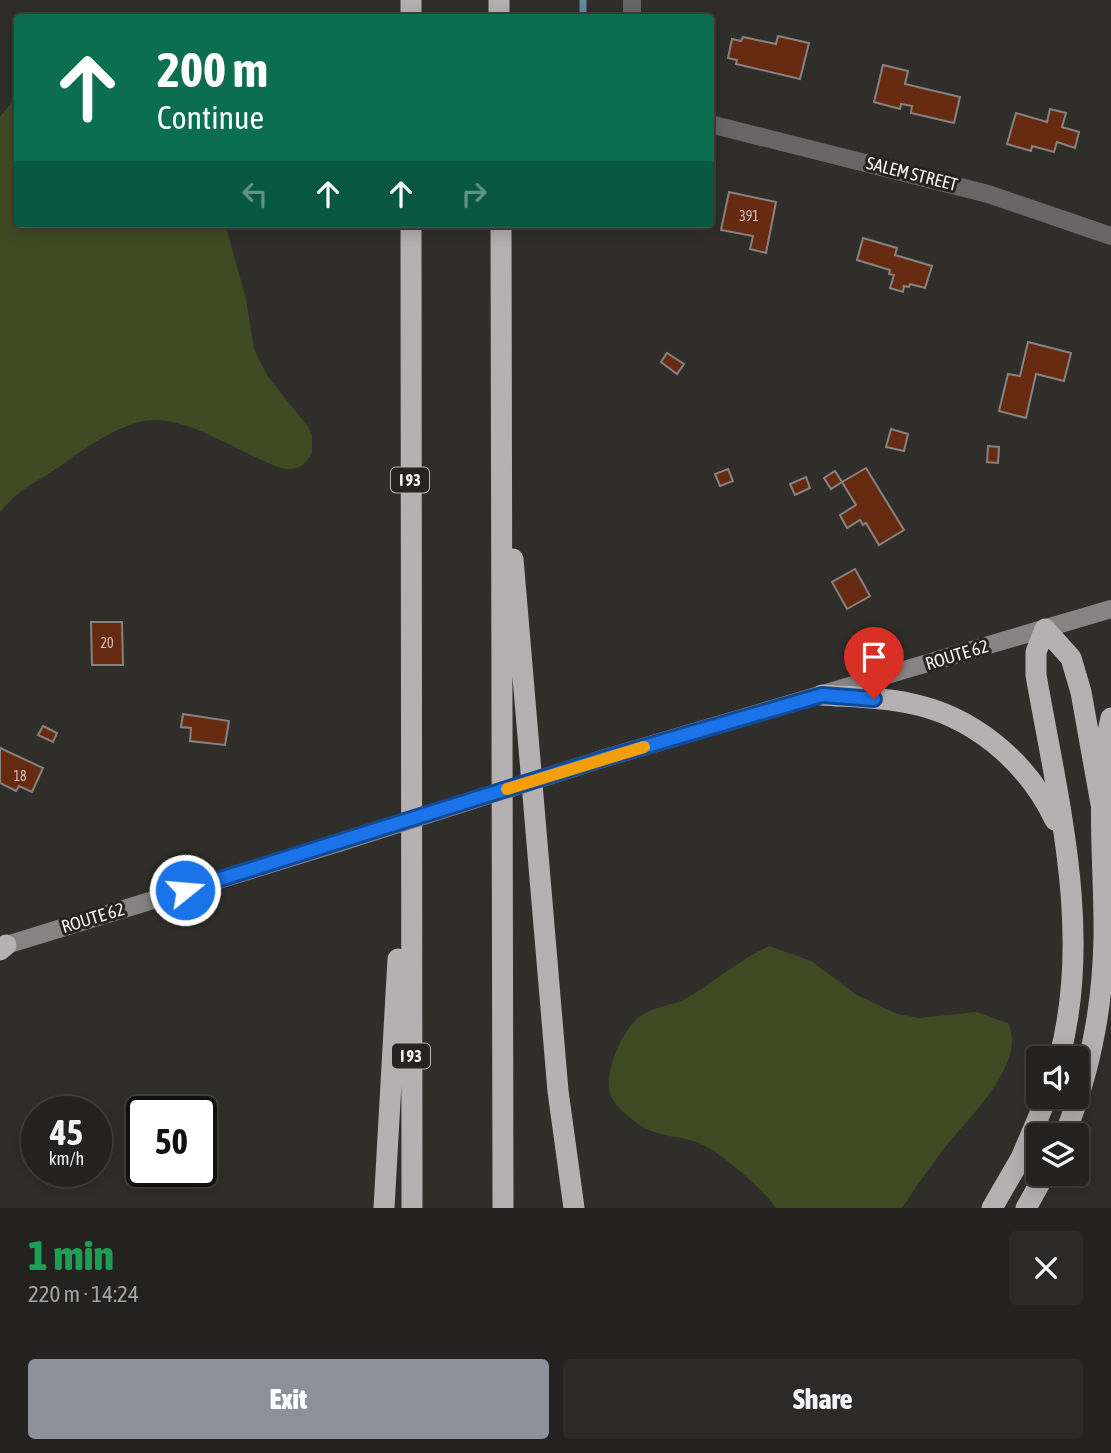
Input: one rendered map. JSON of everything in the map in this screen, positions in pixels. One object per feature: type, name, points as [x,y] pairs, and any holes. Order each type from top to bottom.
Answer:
[{"type":"highway","name":"I 93","points":[[411,228],[412,1208]]},
{"type":"highway","points":[[501,228],[503,1208]]},
{"type":"highway","points":[[500,401],[558,1091],[574,1208]]},
{"type":"highway","points":[[1062,1046],[1075,959],[1066,855],[1037,675],[1036,652],[1045,629],[1072,658],[1081,692],[1101,804]]},
{"type":"highway","points":[[822,695],[916,705],[956,719],[985,736],[1012,758],[1042,795],[1058,826],[1066,855]]},
{"type":"highway","points":[[1068,1123],[1089,1058],[1102,982],[1101,804],[1111,718]]},
{"type":"highway","points":[[384,1208],[410,737]]},
{"type":"highway","points":[[992,1208],[1021,1157],[1042,1109]]},
{"type":"highway","points":[[1026,1208],[1038,1186]]},
{"type":"main road","name":"ROUTE 62","points":[[2,947],[602,759],[1111,609]]},
{"type":"street","name":"SALEM STREET","points":[[714,125],[1023,204],[1111,236]]},
{"type":"green space","points":[[14,99],[14,228],[226,228],[246,299],[254,349],[267,375],[312,435],[312,453],[303,465],[291,469],[281,468],[195,429],[160,420],[144,421],[111,433],[89,446],[20,492],[0,513],[0,117]]},
{"type":"green space","points":[[769,946],[811,961],[857,995],[897,1014],[920,1018],[976,1012],[1008,1023],[1012,1040],[1009,1057],[1001,1075],[990,1094],[934,1161],[902,1208],[776,1208],[750,1180],[715,1152],[694,1141],[663,1135],[643,1127],[612,1098],[609,1084],[612,1063],[626,1032],[639,1017],[683,1000]]},
{"type":"building","points":[[778,36],[809,43],[800,79],[736,64],[737,60],[728,58],[732,39],[741,41],[743,37],[776,44]]},
{"type":"building","points":[[883,65],[908,71],[905,84],[960,97],[954,123],[911,113],[912,106],[901,104],[900,109],[874,102]]},
{"type":"building","points":[[1050,109],[1066,113],[1062,127],[1079,132],[1075,148],[1057,142],[1054,152],[1032,146],[1031,151],[1007,144],[1016,113],[1047,122]]},
{"type":"building","points":[[729,192],[776,202],[766,253],[750,249],[753,236],[721,230]]},
{"type":"building","points":[[863,238],[897,248],[895,255],[932,266],[925,288],[910,284],[909,287],[904,286],[903,292],[890,288],[894,275],[889,274],[890,270],[857,260]]},
{"type":"building","points":[[1028,342],[1071,353],[1064,381],[1036,374],[1026,418],[999,411],[1008,374],[1020,376]]},
{"type":"building","points":[[667,353],[684,364],[677,374],[661,362]]},
{"type":"building","points":[[891,429],[908,434],[904,451],[886,447]]},
{"type":"building","points":[[988,446],[999,447],[998,463],[987,462]]},
{"type":"building","points":[[866,468],[904,530],[879,545],[866,523],[863,525],[860,520],[847,528],[840,515],[856,505],[842,482]]},
{"type":"building","points":[[728,469],[733,481],[720,486],[715,474]]},
{"type":"building","points":[[835,471],[842,482],[831,489],[824,478]]},
{"type":"building","points":[[806,477],[810,488],[795,495],[790,484]]},
{"type":"building","points":[[855,569],[870,596],[847,609],[832,582]]},
{"type":"building","points":[[91,622],[122,622],[123,665],[92,665]]},
{"type":"building","points":[[183,714],[229,721],[225,745],[190,741],[191,728],[181,727]]},
{"type":"building","points":[[43,726],[57,733],[53,742],[38,735]]},
{"type":"building","points":[[0,748],[43,768],[32,792],[19,786],[16,791],[0,783]]},
{"type":"waterway","points":[[583,0],[583,14]]},
{"type":"slow traffic","points":[[507,789],[644,747]]},
{"type":"route","points":[[185,890],[602,759],[822,695],[874,699]]}]
